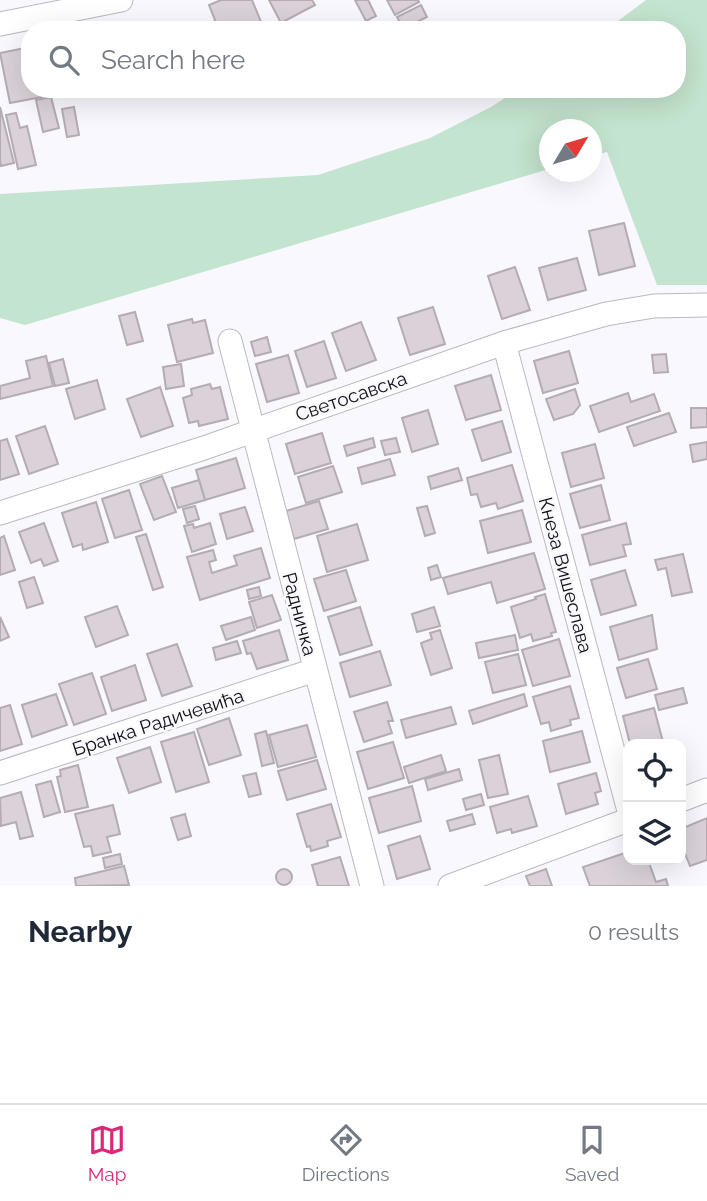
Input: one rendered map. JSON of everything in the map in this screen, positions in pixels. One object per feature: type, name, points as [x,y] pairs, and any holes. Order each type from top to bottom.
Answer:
[{"type":"street","points":[[0,24],[121,0]]},
{"type":"street","name":"Светосавска","points":[[0,513],[253,430],[504,342],[606,314],[654,306],[707,305]]},
{"type":"street","name":"Радничка","points":[[230,341],[372,886]]},
{"type":"street","name":"Кнеза Вишеслава","points":[[504,342],[627,802]]},
{"type":"street","name":"Бранка Радичевића","points":[[0,773],[315,670]]},
{"type":"street","points":[[686,798],[707,790]]},
{"type":"street","points":[[450,886],[623,822]]},
{"type":"green space","points":[[646,0],[707,0],[707,285],[657,285],[607,152],[602,153],[602,119],[539,119],[539,172],[25,325],[0,318],[0,194],[318,175],[430,138],[505,98],[686,98],[686,21],[618,21]]},
{"type":"building","points":[[221,0],[252,0],[261,21],[215,21],[209,5]]},
{"type":"building","points":[[269,0],[312,0],[315,5],[285,21],[280,21]]},
{"type":"building","points":[[355,0],[368,0],[376,16],[366,21]]},
{"type":"building","points":[[387,0],[418,0],[419,2],[395,15]]},
{"type":"building","points":[[421,5],[427,17],[419,21],[399,21],[397,17]]},
{"type":"building","points":[[21,49],[21,98],[36,98],[10,103],[0,53]]},
{"type":"building","points":[[51,98],[59,128],[43,132],[36,100]]},
{"type":"building","points":[[0,107],[14,163],[1,166],[0,161]]},
{"type":"building","points":[[74,107],[79,135],[67,137],[62,109]]},
{"type":"building","points":[[16,113],[20,128],[27,126],[36,165],[18,169],[6,115]]},
{"type":"building","points":[[624,223],[635,266],[599,275],[589,231]]},
{"type":"building","points":[[577,258],[586,290],[548,300],[539,268]]},
{"type":"building","points":[[515,267],[530,310],[502,319],[488,276]]},
{"type":"building","points":[[433,307],[445,344],[410,355],[398,318]]},
{"type":"building","points":[[135,312],[143,341],[127,345],[119,316]]},
{"type":"building","points":[[192,319],[193,323],[205,320],[213,353],[177,362],[168,325]]},
{"type":"building","points":[[361,322],[376,360],[346,371],[332,333]]},
{"type":"building","points":[[267,337],[271,352],[255,356],[251,342]]},
{"type":"building","points":[[324,341],[336,378],[307,387],[295,351]]},
{"type":"building","points":[[569,351],[578,383],[543,393],[534,361]]},
{"type":"building","points":[[666,354],[668,372],[654,373],[652,355]]},
{"type":"building","points":[[288,355],[299,393],[267,402],[256,364]]},
{"type":"building","points":[[46,356],[53,386],[0,399],[0,386],[30,378],[26,361]]},
{"type":"building","points":[[63,359],[69,383],[55,386],[49,363]]},
{"type":"building","points":[[181,364],[184,386],[166,389],[163,367]]},
{"type":"building","points":[[491,375],[501,410],[466,420],[455,386]]},
{"type":"building","points":[[97,380],[105,409],[75,419],[66,389]]},
{"type":"building","points":[[210,384],[212,389],[220,387],[228,419],[199,426],[198,421],[189,423],[183,398],[192,395],[191,389]]},
{"type":"building","points":[[160,387],[173,426],[141,437],[127,399]]},
{"type":"building","points":[[575,389],[580,405],[573,414],[554,420],[546,399]]},
{"type":"building","points":[[628,393],[631,402],[654,394],[660,411],[599,432],[590,406]]},
{"type":"building","points":[[691,408],[707,408],[707,427],[691,428]]},
{"type":"building","points":[[428,410],[438,444],[412,452],[402,418]]},
{"type":"building","points":[[669,413],[676,432],[634,446],[627,427]]},
{"type":"building","points":[[502,421],[511,452],[482,461],[472,430]]},
{"type":"building","points":[[45,426],[58,464],[29,474],[16,436]]},
{"type":"building","points":[[322,433],[331,463],[295,474],[286,444]]},
{"type":"building","points":[[373,438],[375,447],[347,456],[344,446]]},
{"type":"building","points":[[396,438],[400,452],[385,455],[381,441]]},
{"type":"building","points":[[7,439],[19,474],[0,480],[0,441]]},
{"type":"building","points":[[707,442],[707,459],[693,462],[690,445]]},
{"type":"building","points":[[595,444],[604,478],[571,487],[562,453]]},
{"type":"building","points":[[236,458],[245,488],[205,500],[196,470]]},
{"type":"building","points":[[390,459],[395,475],[362,484],[358,468]]},
{"type":"building","points":[[512,465],[523,501],[498,509],[496,503],[481,507],[477,494],[471,495],[467,478]]},
{"type":"building","points":[[333,466],[342,492],[306,503],[298,477]]},
{"type":"building","points":[[458,468],[462,480],[431,489],[428,477]]},
{"type":"building","points":[[162,476],[176,512],[154,520],[140,484]]},
{"type":"building","points":[[199,480],[205,500],[178,508],[172,488]]},
{"type":"building","points":[[601,485],[610,520],[580,528],[570,494]]},
{"type":"building","points":[[129,490],[142,530],[115,538],[102,499]]},
{"type":"building","points":[[319,501],[328,529],[294,539],[286,511]]},
{"type":"building","points":[[96,502],[108,542],[83,550],[82,544],[73,547],[62,513]]},
{"type":"building","points":[[195,506],[199,519],[187,523],[183,509]]},
{"type":"building","points":[[427,506],[435,533],[425,536],[417,508]]},
{"type":"building","points":[[245,507],[253,531],[227,539],[220,514]]},
{"type":"building","points":[[522,510],[531,542],[488,553],[480,521]]},
{"type":"building","points":[[44,523],[58,561],[44,566],[41,559],[31,563],[19,532]]},
{"type":"building","points":[[210,523],[216,544],[192,552],[184,526],[193,524],[194,528]]},
{"type":"building","points":[[626,523],[631,544],[623,545],[626,556],[590,565],[582,535]]},
{"type":"building","points":[[357,524],[368,560],[327,572],[317,536]]},
{"type":"building","points":[[146,534],[163,587],[153,590],[136,537]]},
{"type":"building","points":[[4,536],[15,570],[0,575],[0,538]]},
{"type":"building","points":[[261,548],[270,578],[200,600],[187,557],[213,550],[216,560],[209,562],[212,573],[237,565],[234,556]]},
{"type":"building","points":[[534,553],[545,589],[497,603],[491,582],[448,594],[443,578]]},
{"type":"building","points":[[683,554],[692,592],[672,596],[666,568],[658,570],[655,560]]},
{"type":"building","points":[[437,565],[441,577],[431,580],[428,568]]},
{"type":"building","points":[[346,570],[356,601],[324,611],[314,579]]},
{"type":"building","points":[[625,570],[636,605],[601,615],[591,580]]},
{"type":"building","points":[[34,577],[43,603],[27,608],[19,582]]},
{"type":"building","points":[[259,587],[261,596],[249,599],[247,590]]},
{"type":"building","points":[[545,594],[556,632],[551,633],[552,636],[533,641],[531,634],[520,638],[511,607]]},
{"type":"building","points":[[272,595],[281,620],[257,628],[249,602]]},
{"type":"building","points":[[117,606],[128,635],[96,647],[85,617]]},
{"type":"building","points":[[360,607],[372,645],[340,655],[328,617]]},
{"type":"building","points":[[434,607],[440,626],[417,632],[412,614]]},
{"type":"building","points":[[652,615],[657,649],[619,660],[610,627]]},
{"type":"building","points":[[0,617],[9,637],[0,641]]},
{"type":"building","points":[[251,617],[255,630],[226,640],[221,626]]},
{"type":"building","points":[[279,630],[288,660],[257,669],[251,653],[247,654],[243,641]]},
{"type":"building","points":[[440,630],[452,668],[431,675],[421,643],[432,639],[430,633]]},
{"type":"building","points":[[515,635],[518,650],[479,658],[476,643]]},
{"type":"building","points":[[559,639],[570,676],[533,686],[522,650]]},
{"type":"building","points":[[237,641],[241,653],[216,660],[213,648]]},
{"type":"building","points":[[177,644],[192,686],[162,696],[147,654]]},
{"type":"building","points":[[380,651],[391,685],[350,697],[340,663]]},
{"type":"building","points":[[518,654],[526,685],[493,693],[485,662]]},
{"type":"building","points":[[648,659],[657,689],[626,698],[617,668]]},
{"type":"building","points":[[135,665],[146,700],[112,711],[101,677]]},
{"type":"building","points":[[92,673],[106,714],[74,725],[59,684]]},
{"type":"building","points":[[570,686],[579,718],[570,720],[571,725],[551,731],[549,722],[541,724],[533,697]]},
{"type":"building","points":[[683,688],[687,703],[659,710],[655,695]]},
{"type":"building","points":[[56,694],[67,725],[32,737],[22,705]]},
{"type":"building","points":[[524,694],[527,706],[473,724],[469,711]]},
{"type":"building","points":[[387,702],[393,721],[388,721],[392,733],[364,742],[354,712]]},
{"type":"building","points":[[10,705],[22,744],[0,751],[0,708]]},
{"type":"building","points":[[451,707],[456,724],[406,738],[401,720]]},
{"type":"building","points":[[654,708],[662,739],[629,739],[623,716]]},
{"type":"building","points":[[229,718],[241,755],[209,765],[197,729]]},
{"type":"building","points":[[307,725],[316,757],[278,767],[269,735]]},
{"type":"building","points":[[266,731],[274,763],[262,766],[255,734]]},
{"type":"building","points":[[582,731],[590,762],[550,772],[543,741]]},
{"type":"building","points":[[194,732],[209,782],[176,792],[161,742]]},
{"type":"building","points":[[393,742],[404,778],[368,789],[357,752]]},
{"type":"building","points":[[150,747],[161,782],[129,793],[117,758]]},
{"type":"building","points":[[441,755],[446,771],[409,783],[404,767]]},
{"type":"building","points":[[499,755],[508,794],[488,798],[479,760]]},
{"type":"building","points":[[317,760],[326,789],[287,800],[278,771]]},
{"type":"building","points":[[78,765],[88,807],[65,812],[57,777],[61,776],[60,770]]},
{"type":"building","points":[[459,769],[462,780],[428,790],[425,779]]},
{"type":"building","points":[[256,773],[261,794],[249,797],[243,776]]},
{"type":"building","points":[[596,773],[601,791],[595,793],[598,804],[566,814],[558,784]]},
{"type":"building","points":[[51,781],[60,812],[44,817],[36,785]]},
{"type":"building","points":[[412,786],[421,821],[379,833],[369,798]]},
{"type":"building","points":[[21,792],[33,836],[20,839],[16,822],[1,826],[0,798]]},
{"type":"building","points":[[481,794],[484,805],[466,810],[463,799]]},
{"type":"building","points":[[528,796],[537,826],[512,833],[511,829],[497,833],[490,807]]},
{"type":"building","points":[[331,804],[341,837],[327,841],[328,846],[311,851],[310,846],[307,847],[297,814]]},
{"type":"building","points":[[113,805],[120,834],[107,837],[111,852],[93,856],[91,846],[84,847],[75,814]]},
{"type":"building","points":[[185,814],[191,836],[178,840],[171,818]]},
{"type":"building","points":[[472,814],[475,824],[450,831],[447,821]]},
{"type":"building","points":[[707,818],[707,860],[690,866],[686,856],[686,827]]},
{"type":"building","points":[[420,836],[430,869],[397,879],[388,846]]},
{"type":"building","points":[[120,854],[122,864],[105,868],[103,858]]},
{"type":"building","points":[[623,854],[623,865],[650,865],[656,882],[666,879],[668,886],[590,886],[583,867]]},
{"type":"building","points":[[340,857],[349,886],[318,886],[312,865]]},
{"type":"building","points":[[124,866],[129,885],[76,886],[75,878]]},
{"type":"building","points":[[284,869],[292,877],[284,885],[276,877]]},
{"type":"building","points":[[546,869],[552,886],[530,886],[526,876]]}]
